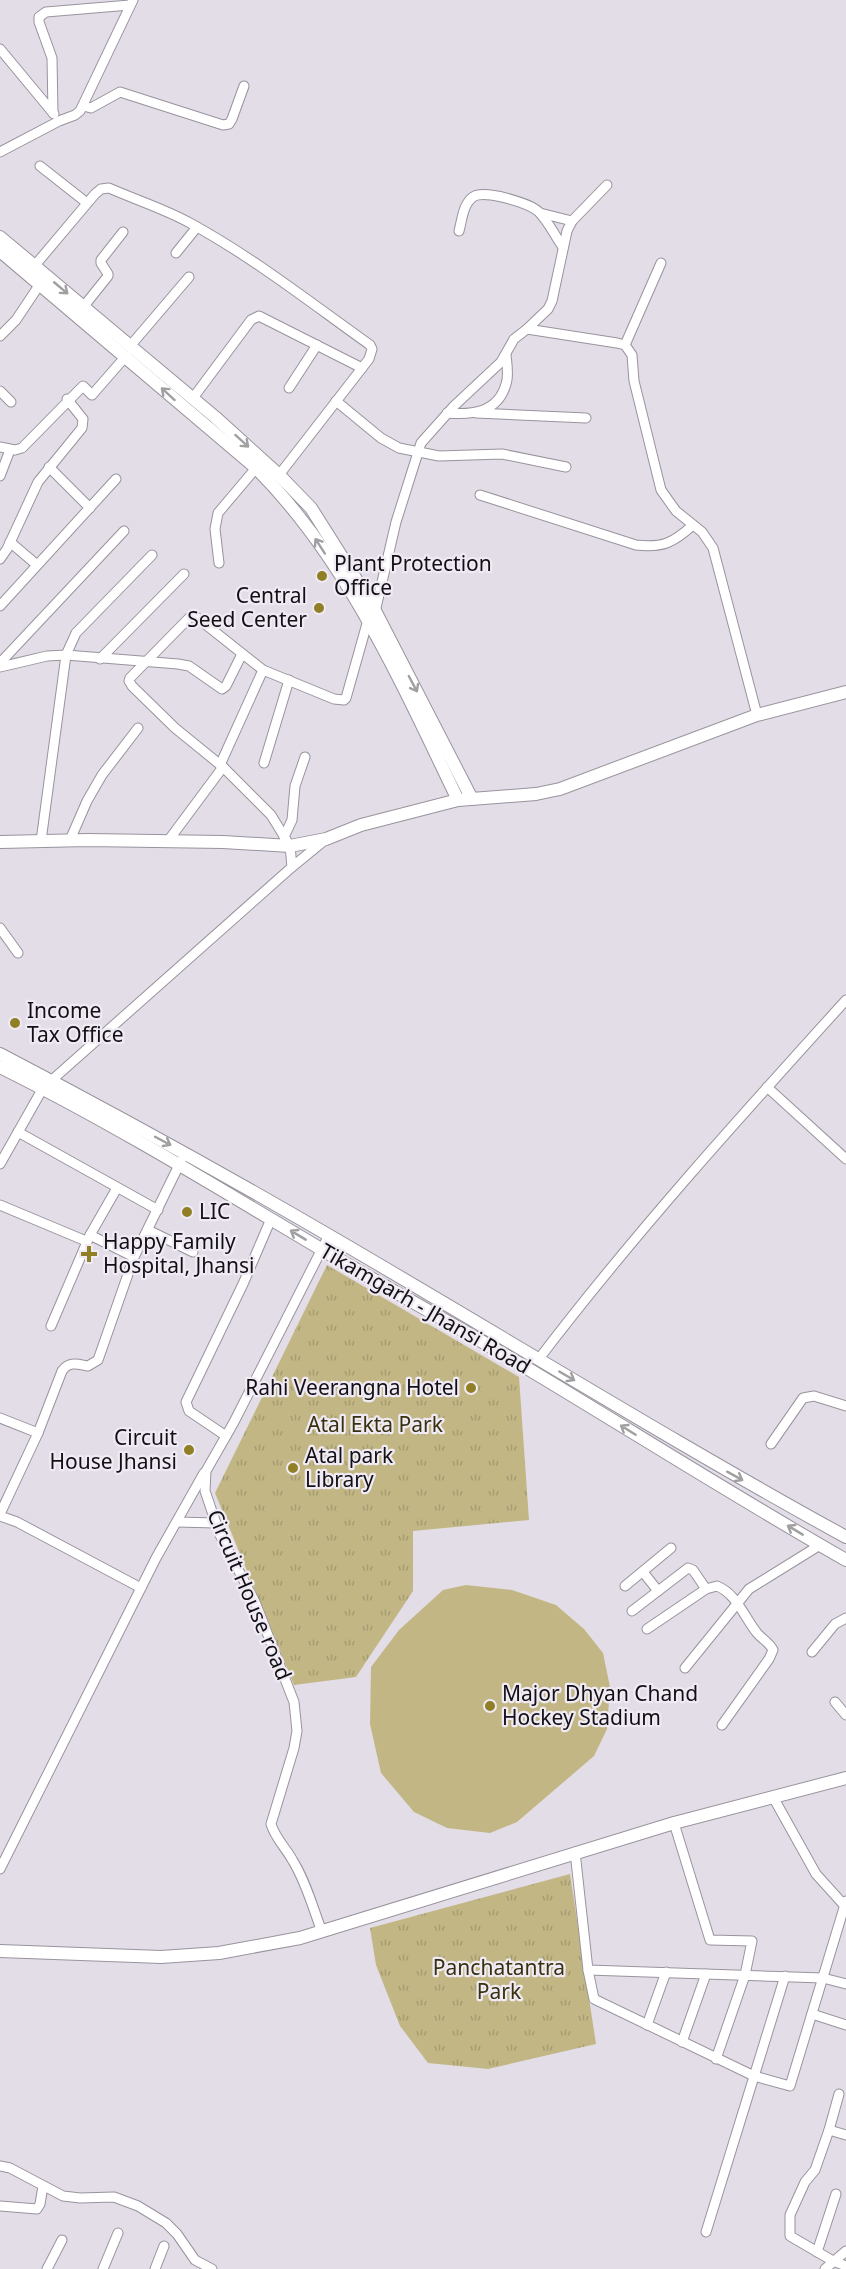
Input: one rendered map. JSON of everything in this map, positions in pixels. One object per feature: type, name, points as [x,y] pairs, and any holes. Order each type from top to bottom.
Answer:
[{"type":"street","points":[[0,152],[56,117],[75,115],[83,106],[131,2]]},
{"type":"street","points":[[56,117],[52,58],[39,17],[46,12],[131,2]]},
{"type":"street","points":[[0,49],[56,117]]},
{"type":"street","points":[[83,106],[91,108],[120,93],[223,125],[229,124],[232,119],[244,86]]},
{"type":"street","points":[[40,166],[87,203]]},
{"type":"street","points":[[292,867],[287,841],[271,815],[221,766],[175,728],[130,683],[130,678],[191,616],[199,618],[263,670],[334,699],[344,700],[346,698],[421,442],[447,413],[501,362],[514,339],[548,309],[552,301],[567,231],[572,221],[607,185]]},
{"type":"street","points":[[31,270],[87,203],[101,189],[109,188],[197,227],[242,254],[370,345],[372,354],[279,475]]},
{"type":"street","points":[[459,231],[464,209],[474,195],[484,194],[523,203],[540,213],[572,221]]},
{"type":"street","points":[[540,213],[563,247]]},
{"type":"street","points":[[177,254],[197,227]]},
{"type":"street","points":[[84,306],[108,276],[101,260],[123,232]]},
{"type":"street","points":[[0,237],[31,270],[39,284],[193,398],[279,475],[311,508],[359,581],[371,616],[458,800]]},
{"type":"street","points":[[0,251],[84,306],[128,351]]},
{"type":"street","points":[[625,345],[661,263]]},
{"type":"street","points":[[0,476],[5,448],[22,448],[82,386],[92,395],[189,278]]},
{"type":"street","points":[[0,336],[16,320],[39,284]]},
{"type":"street","points":[[193,398],[255,317],[265,318],[362,368]]},
{"type":"street","points":[[527,329],[625,345],[632,356],[634,381],[661,490],[676,511],[702,532],[713,548],[757,715]]},
{"type":"street","points":[[289,388],[317,345]]},
{"type":"street","points":[[476,413],[489,409],[503,392],[507,382],[506,353]]},
{"type":"street","points":[[142,362],[206,427],[256,468],[301,517],[371,616],[472,799]]},
{"type":"street","points":[[0,391],[11,402]]},
{"type":"street","points":[[0,559],[31,494],[84,423],[83,418],[67,399]]},
{"type":"street","points":[[336,400],[388,444],[417,452],[449,456],[502,454],[566,467]]},
{"type":"street","points":[[447,413],[586,418]]},
{"type":"street","points":[[206,427],[215,417]]},
{"type":"street","points":[[49,467],[90,508]]},
{"type":"street","points":[[219,563],[215,529],[218,513],[256,468]]},
{"type":"street","points":[[0,606],[116,479]]},
{"type":"street","points":[[480,495],[636,545],[652,547],[665,545],[678,539],[693,525]]},
{"type":"street","points":[[0,665],[124,531]]},
{"type":"street","points":[[10,542],[37,565]]},
{"type":"street","points":[[41,841],[66,655],[76,633],[152,555]]},
{"type":"street","points":[[100,659],[184,574]]},
{"type":"street","points":[[0,665],[47,656],[66,655],[189,666],[222,689],[226,687],[242,654]]},
{"type":"street","points":[[168,841],[221,766],[263,670]]},
{"type":"street","points":[[264,763],[289,680]]},
{"type":"street","points":[[0,1164],[47,1084],[326,839],[361,825],[458,800],[536,794],[560,789],[757,715],[846,692]]},
{"type":"street","points":[[70,840],[98,782],[138,728]]},
{"type":"street","points":[[287,841],[292,820],[294,792],[305,757]]},
{"type":"street","points":[[0,842],[326,839]]},
{"type":"street","points":[[0,929],[18,953]]},
{"type":"street","points":[[538,1360],[586,1296],[767,1087],[846,1000]]},
{"type":"street","name":"Tikamgarh - Jhansi Road","points":[[0,1054],[47,1084],[329,1235],[719,1467],[846,1537]]},
{"type":"street","name":"Tikamgarh - Jhansi Road","points":[[0,1066],[47,1084]]},
{"type":"street","points":[[767,1087],[846,1159]]},
{"type":"street","points":[[18,1132],[158,1210]]},
{"type":"street","points":[[141,1588],[0,1515],[66,1365],[71,1363],[88,1366],[98,1360],[134,1257],[182,1158]]},
{"type":"street","name":"Tikamgarh - Jhansi Road","points":[[182,1158],[271,1219],[444,1319],[846,1560]]},
{"type":"street","points":[[51,1326],[88,1238],[117,1188]]},
{"type":"street","points":[[0,1205],[134,1257]]},
{"type":"street","points":[[226,1436],[189,1411],[186,1402],[243,1284],[271,1219]]},
{"type":"street","points":[[148,1230],[193,1252]]},
{"type":"street","points":[[0,1869],[141,1588],[226,1436],[329,1235]]},
{"type":"street","points":[[771,1444],[803,1398],[814,1396],[846,1406]]},
{"type":"street","points":[[595,1410],[603,1397]]},
{"type":"street","points":[[0,1418],[38,1433]]},
{"type":"street","name":"Circuit House road","points":[[206,1471],[205,1491],[216,1523],[255,1602],[294,1702],[297,1731],[294,1748],[271,1824],[273,1832],[300,1875],[322,1932]]},
{"type":"street","points":[[177,1522],[216,1523]]},
{"type":"street","points":[[685,1668],[737,1602],[759,1581],[820,1545]]},
{"type":"street","points":[[625,1586],[670,1548]]},
{"type":"street","points":[[632,1611],[685,1570],[691,1568],[706,1589]]},
{"type":"street","points":[[643,1572],[658,1591]]},
{"type":"street","points":[[647,1629],[706,1589],[720,1587],[737,1602],[755,1630],[773,1650],[722,1725]]},
{"type":"street","points":[[812,1652],[835,1624],[846,1618]]},
{"type":"street","points":[[835,1702],[846,1715]]},
{"type":"street","points":[[0,1951],[161,1957],[196,1956],[277,1942],[322,1932],[675,1823],[846,1778]]},
{"type":"street","points":[[575,1852],[588,1970],[594,1999],[754,2076],[790,2086],[845,1903],[816,1874],[773,1797]]},
{"type":"street","points":[[675,1823],[710,1940],[752,1941],[745,1975],[716,2058]]},
{"type":"street","points":[[588,1970],[823,1978],[846,1984]]},
{"type":"street","points":[[647,2025],[666,1972]]},
{"type":"street","points":[[682,2042],[706,1974]]},
{"type":"street","points":[[706,2232],[785,1976]]},
{"type":"street","points":[[812,2014],[846,2025]]},
{"type":"street","points":[[839,2094],[815,2170],[805,2182],[790,2215],[790,2236],[846,2266]]},
{"type":"street","points":[[828,2130],[846,2135]]},
{"type":"street","points":[[0,2166],[19,2172],[63,2196],[114,2197],[138,2206],[166,2223],[177,2234],[195,2260],[212,2269]]},
{"type":"street","points":[[0,2206],[37,2209],[43,2186]]},
{"type":"street","points":[[817,2252],[836,2194]]},
{"type":"street","points":[[103,2269],[118,2233]]},
{"type":"street","points":[[47,2269],[62,2240]]},
{"type":"street","points":[[155,2269],[164,2246]]},
{"type":"street","points":[[825,2269],[846,2251]]},
{"type":"green space","name":"Atal Ekta Park","points":[[327,1265],[519,1377],[529,1520],[413,1531],[413,1591],[356,1677],[294,1685],[215,1493]]},
{"type":"green space","name":"Major Dhyan Chand Hockey Stadium","points":[[466,1585],[512,1590],[556,1605],[584,1629],[603,1653],[610,1687],[607,1729],[594,1756],[517,1822],[490,1833],[447,1828],[414,1812],[381,1773],[370,1724],[371,1667],[399,1630],[443,1590]]},
{"type":"green space","name":"Panchatantra Park","points":[[570,1874],[596,2044],[488,2069],[428,2063],[400,2026],[376,1965],[370,1928]]},
{"type":"place","name":"Plant Protection Office","points":[[322,576]]},
{"type":"place","name":"Central Seed Center","points":[[319,608]]},
{"type":"place","name":"Income Tax Office","points":[[15,1023]]},
{"type":"place","name":"LIC","points":[[187,1212]]},
{"type":"place","name":"Happy Family Hospital, Jhansi","points":[[89,1254]]},
{"type":"place","name":"Rahi Veerangna Hotel","points":[[471,1388]]},
{"type":"place","name":"Circuit House Jhansi","points":[[189,1450]]},
{"type":"place","name":"Atal park Library","points":[[293,1468]]},
{"type":"place","name":"Major Dhyan Chand Hockey Stadium","points":[[490,1706]]}]
